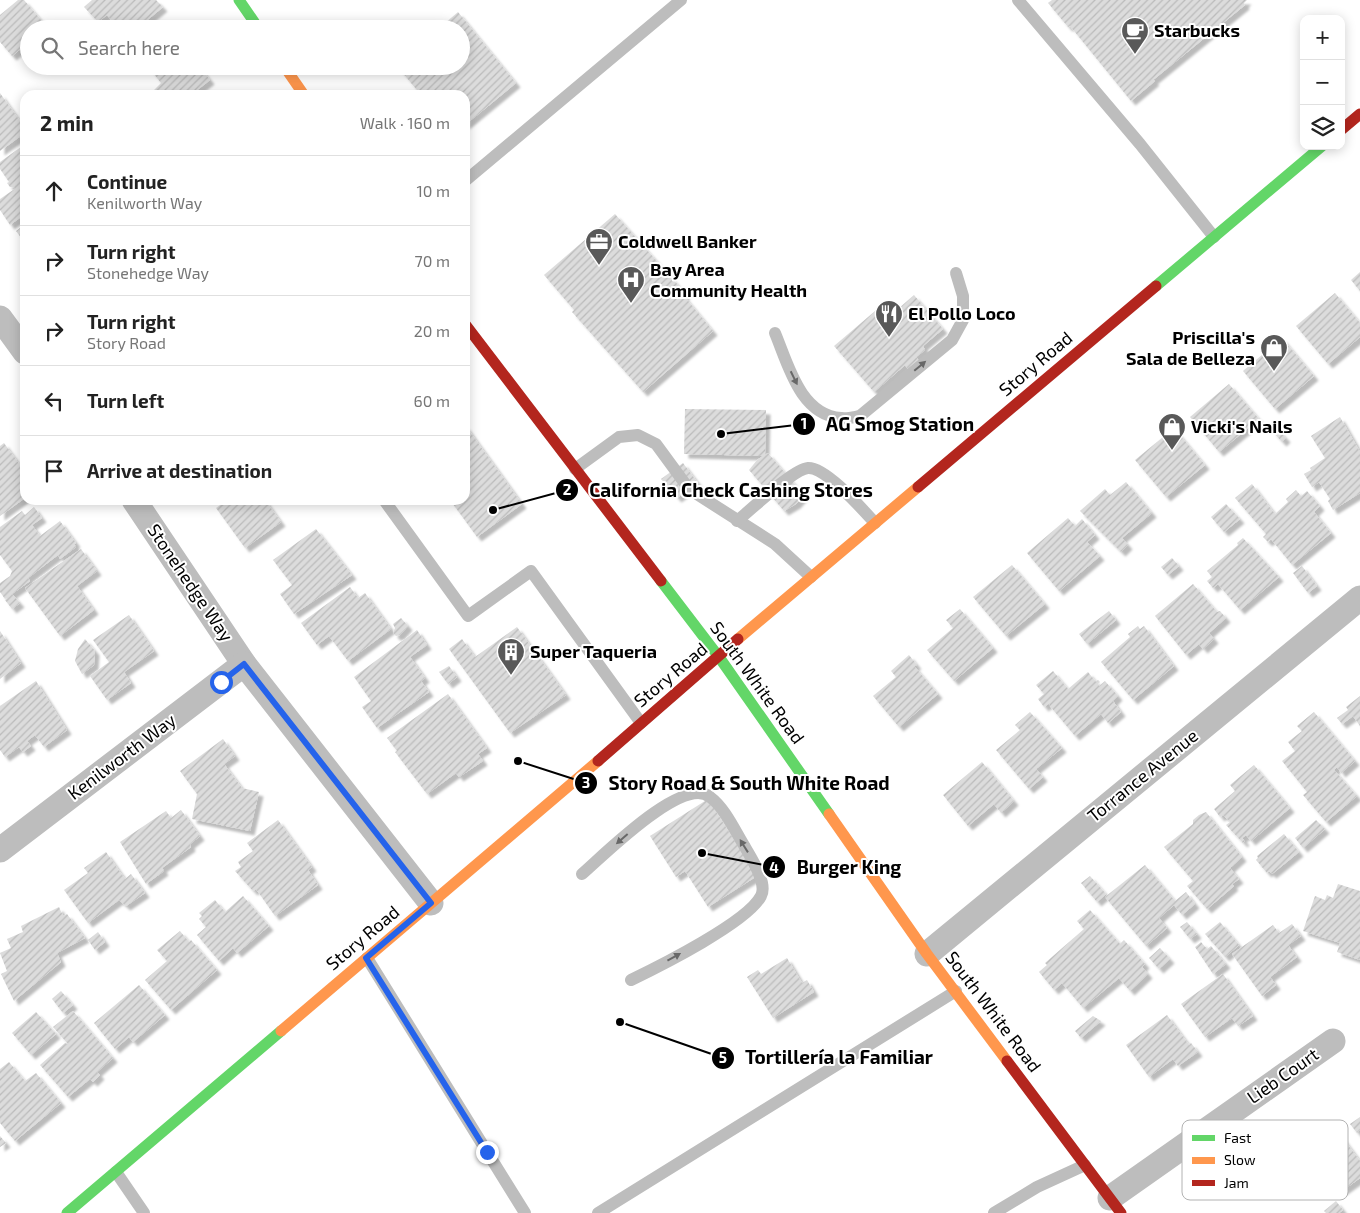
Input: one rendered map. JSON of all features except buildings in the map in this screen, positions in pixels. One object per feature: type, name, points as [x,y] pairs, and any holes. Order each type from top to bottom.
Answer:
[{"type":"main road","points":[[239,0],[253,20]]},
{"type":"main road","points":[[290,75],[301,90]]},
{"type":"main road","points":[[1345,127],[1360,114]]},
{"type":"main road","name":"Story Road","points":[[67,1213],[719,657],[810,577],[1317,150]]},
{"type":"main road","name":"South White Road","points":[[470,331],[719,657],[927,954],[1115,1205]]},
{"type":"street","points":[[0,318],[20,345]]},
{"type":"street","name":"Stonehedge Way","points":[[137,505],[244,664],[431,903]]},
{"type":"street","name":"Torrance Avenue","points":[[927,954],[1360,598]]},
{"type":"street","name":"Kenilworth Way","points":[[0,850],[244,664]]},
{"type":"street","name":"Lieb Court","points":[[1228,1120],[1333,1041]]},
{"type":"street","name":"Lieb Court","points":[[1115,1205],[1182,1155]]},
{"type":"lane","points":[[470,177],[681,0]]},
{"type":"lane","points":[[1018,0],[1140,144],[1214,237]]},
{"type":"lane","points":[[775,333],[804,397],[821,412],[840,418],[860,416],[952,340],[963,320],[963,296],[956,273]]},
{"type":"lane","points":[[575,469],[619,438],[638,435],[656,444],[689,489],[775,544],[810,577]]},
{"type":"lane","points":[[737,521],[789,478],[806,468],[814,469],[842,487],[875,523]]},
{"type":"lane","points":[[388,505],[468,616],[531,571],[641,723]]},
{"type":"lane","points":[[582,874],[652,814],[682,797],[698,792],[710,796],[720,808],[749,854],[763,885],[762,895],[739,920],[631,980]]},
{"type":"lane","points":[[366,958],[525,1213]]},
{"type":"lane","points":[[598,1213],[956,991]]},
{"type":"lane","points":[[994,1213],[1038,1186],[1084,1165]]},
{"type":"lane","points":[[116,1172],[144,1213]]},
{"type":"traffic: fast","points":[[239,0],[253,20]]},
{"type":"traffic: fast","points":[[1156,286],[1317,150]]},
{"type":"traffic: fast","points":[[661,581],[719,657],[829,814]]},
{"type":"traffic: fast","points":[[67,1213],[281,1031]]},
{"type":"traffic: slow","points":[[290,75],[301,90]]},
{"type":"traffic: slow","points":[[738,639],[918,487]]},
{"type":"traffic: slow","points":[[281,1031],[598,761]]},
{"type":"traffic: slow","points":[[829,814],[927,954],[1007,1061]]},
{"type":"traffic: jam","points":[[1345,127],[1360,114]]},
{"type":"traffic: jam","points":[[918,487],[1156,286]]},
{"type":"traffic: jam","points":[[470,331],[661,581]]},
{"type":"traffic: jam","points":[[598,761],[738,639]]},
{"type":"traffic: jam","points":[[1007,1061],[1121,1213]]},
{"type":"place","name":"Starbucks","points":[[1135,55]]},
{"type":"place","name":"Coldwell Banker","points":[[599,266]]},
{"type":"place","name":"Bay Area Community Health","points":[[631,304]]},
{"type":"place","name":"El Pollo Loco","points":[[889,338]]},
{"type":"place","name":"Priscilla's Sala de Belleza","points":[[1274,372]]},
{"type":"place","name":"AG Smog Station","points":[[721,434]]},
{"type":"place","name":"Vicki's Nails","points":[[1172,451]]},
{"type":"place","name":"California Check Cashing Stores","points":[[493,510]]},
{"type":"place","name":"Super Taqueria","points":[[511,676]]},
{"type":"place","name":"Story Road & South White Road","points":[[518,761]]},
{"type":"place","name":"Burger King","points":[[702,853]]},
{"type":"place","name":"Tortillería la Familiar","points":[[620,1022]]},
{"type":"route","points":[[221,682],[244,664],[431,903],[366,958],[487,1152]]}]
